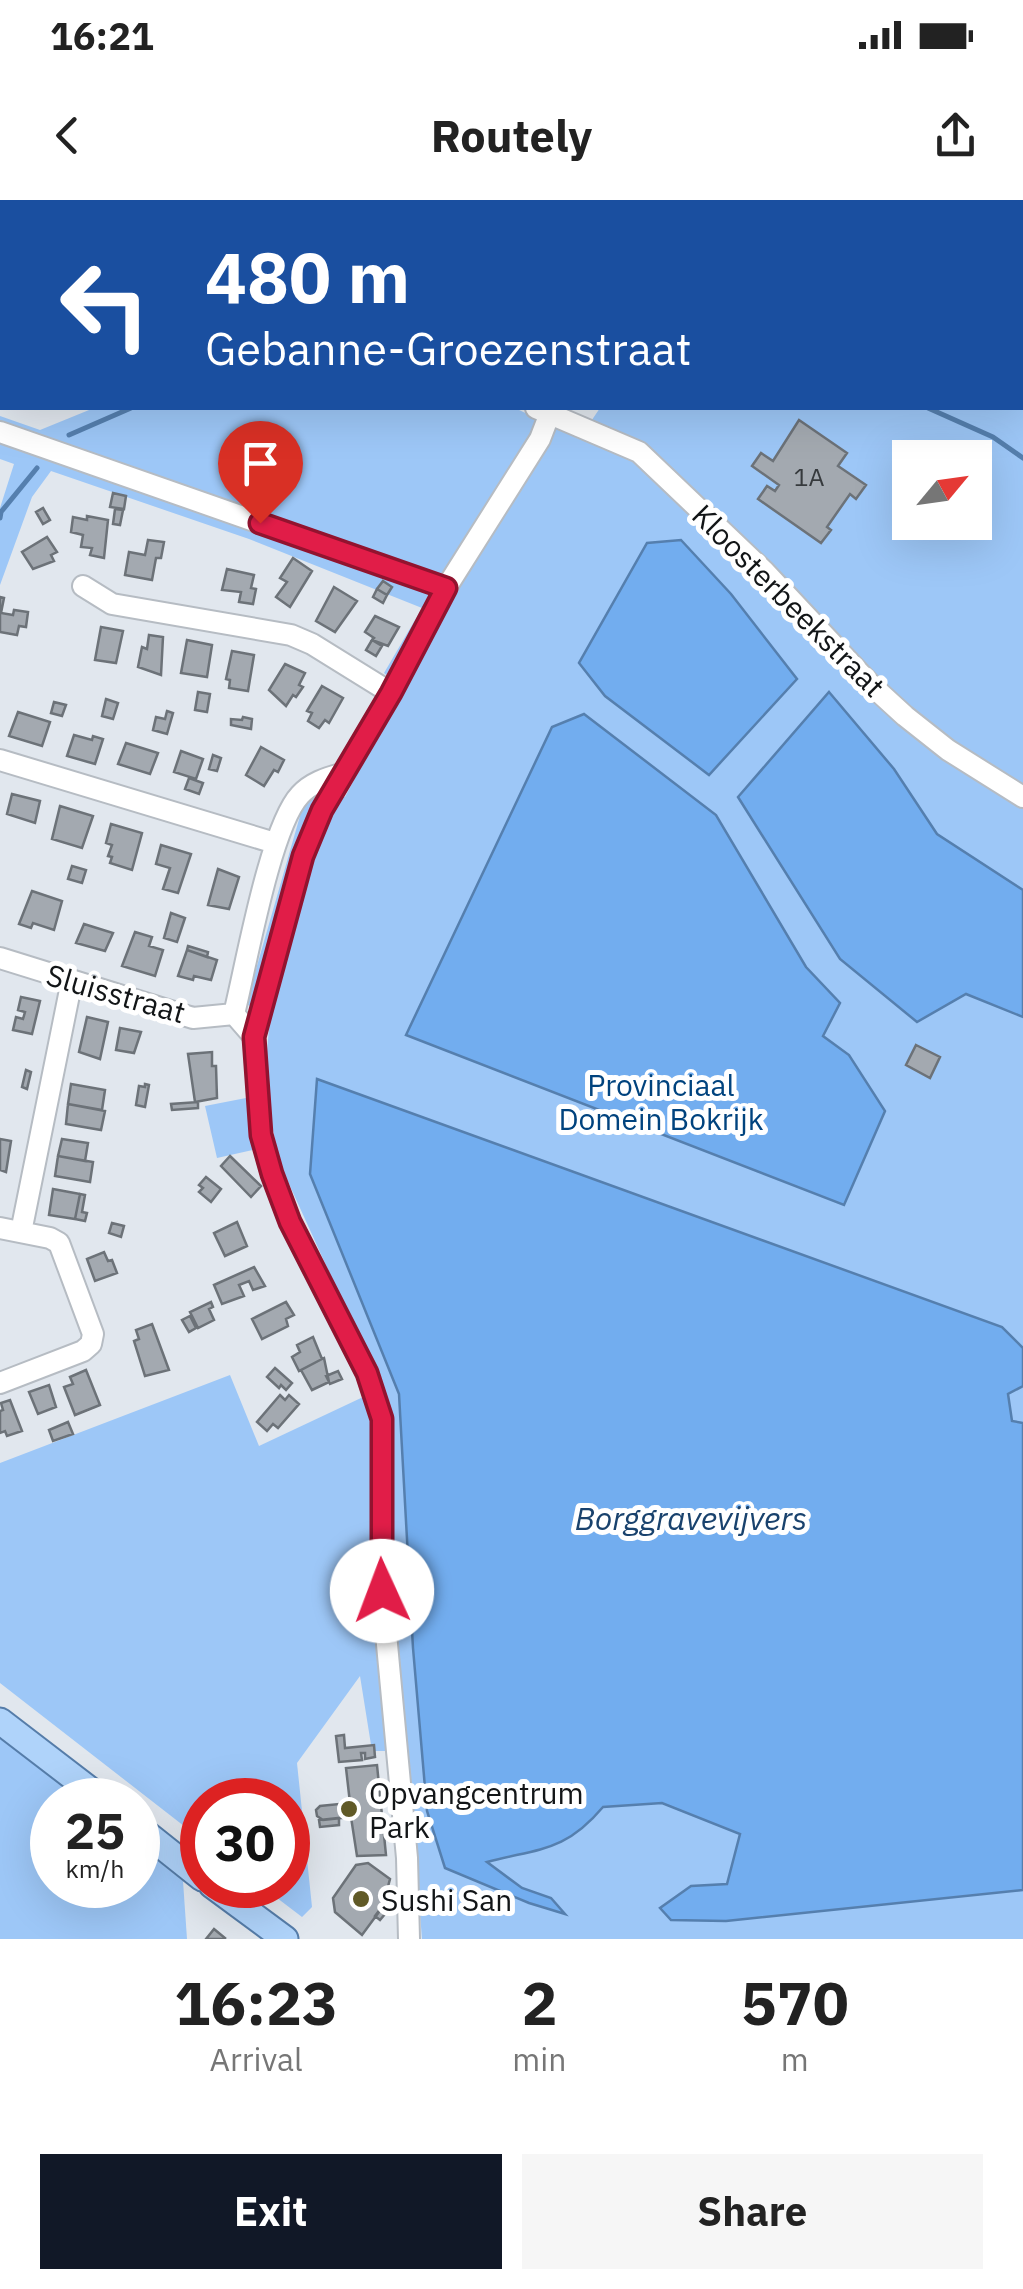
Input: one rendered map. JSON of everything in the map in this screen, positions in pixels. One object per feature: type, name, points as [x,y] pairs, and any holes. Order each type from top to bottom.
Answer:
[{"type":"main road","points":[[0,1721],[74,1778]]},
{"type":"main road","points":[[160,1845],[180,1860]]},
{"type":"main road","points":[[242,1908],[277,1935]]},
{"type":"street","points":[[409,1939],[407,1858],[382,1591],[382,1419],[367,1373],[290,1222],[272,1174],[261,1135],[254,1037],[303,856],[341,774],[391,693],[446,588],[540,439],[543,410]]},
{"type":"street","name":"Kloosterbeekstraat","points":[[543,410],[639,452],[765,572],[881,695],[948,750],[1023,797]]},
{"type":"street","points":[[0,432],[446,588]]},
{"type":"street","points":[[82,586],[112,604],[291,635],[391,693]]},
{"type":"street","points":[[0,760],[275,843]]},
{"type":"street","points":[[254,1037],[234,1014],[275,843],[298,796],[320,780],[341,774]]},
{"type":"street","name":"Sluisstraat","points":[[0,958],[193,1018],[234,1014]]},
{"type":"street","points":[[0,1383],[83,1351],[91,1344],[93,1334],[59,1243],[10,1230],[72,980]]},
{"type":"green space","name":"Provinciaal Domein Bokrijk","points":[[89,410],[519,410],[579,439],[599,410],[1023,410],[1023,1939],[422,1939],[407,1751],[372,1751],[360,1676],[297,1763],[299,1778],[180,1778],[180,1823],[160,1807],[160,1778],[122,1778],[0,1683],[0,1463],[230,1375],[259,1446],[378,1390],[364,1349],[280,1164],[264,1087],[270,1016],[246,1004],[302,809],[317,792],[345,797],[402,688],[384,673],[422,608],[249,539],[51,471],[32,497],[0,585],[0,508],[14,464],[0,459],[0,416],[40,430]]},
{"type":"green space","points":[[246,1098],[257,1149],[217,1158],[205,1106]]},
{"type":"green space","points":[[0,1737],[52,1778],[30,1778],[30,1908],[160,1908],[160,1863],[180,1879],[180,1908],[185,1908],[187,1939],[0,1939]]},
{"type":"green space","name":"Provinciaal Domein Bokrijk","points":[[310,1888],[312,1907],[302,1917],[290,1908],[310,1908]]},
{"type":"water","points":[[681,540],[731,594],[797,679],[709,775],[605,696],[579,663],[647,543]]},
{"type":"water","points":[[829,692],[894,769],[937,834],[1023,890],[1023,1017],[966,994],[917,1022],[840,959],[738,797]]},
{"type":"water","points":[[584,714],[716,815],[806,967],[840,1003],[823,1036],[849,1055],[885,1111],[844,1205],[406,1035],[552,727]]},
{"type":"water","name":"Borggravevijvers","points":[[317,1079],[1002,1327],[1023,1348],[1023,1386],[1008,1394],[1012,1421],[1023,1423],[1023,1890],[726,1921],[671,1920],[660,1908],[691,1886],[727,1884],[740,1834],[662,1803],[603,1807],[564,1840],[487,1862],[522,1888],[551,1898],[565,1914],[445,1868],[427,1811],[413,1648],[399,1394],[310,1174]]},
{"type":"building","points":[[799,420],[847,453],[838,466],[866,485],[856,499],[850,494],[821,543],[758,499],[767,486],[775,491],[779,485],[752,466],[761,453],[773,461]]},
{"type":"building","points":[[113,493],[126,496],[124,509],[110,507]]},
{"type":"building","points":[[43,508],[50,520],[43,524],[36,512]]},
{"type":"building","points":[[115,509],[123,510],[120,525],[113,524]]},
{"type":"building","points":[[87,516],[108,520],[104,558],[90,555],[92,548],[81,547],[83,535],[71,532],[73,517],[87,520]]},
{"type":"building","points":[[47,537],[57,552],[51,555],[54,561],[33,569],[22,552]]},
{"type":"building","points":[[148,540],[164,542],[152,580],[125,575],[129,552],[145,555]]},
{"type":"building","points":[[293,558],[312,571],[290,607],[276,597],[287,582],[280,578]]},
{"type":"building","points":[[227,569],[254,575],[253,604],[239,602],[241,592],[222,590]]},
{"type":"building","points":[[383,581],[392,587],[387,595],[377,589]]},
{"type":"building","points":[[334,587],[357,601],[335,632],[316,621]]},
{"type":"building","points":[[377,589],[387,595],[383,603],[373,597]]},
{"type":"building","points":[[0,597],[4,598],[1,613],[28,612],[26,627],[19,626],[17,635],[0,632]]},
{"type":"building","points":[[375,616],[399,627],[388,646],[372,640],[365,632]]},
{"type":"building","points":[[101,627],[123,631],[116,663],[95,660]]},
{"type":"building","points":[[149,635],[163,637],[161,675],[138,667]]},
{"type":"building","points":[[187,640],[212,645],[207,677],[181,673]]},
{"type":"building","points":[[372,640],[382,646],[376,656],[366,650]]},
{"type":"building","points":[[232,651],[254,655],[248,691],[229,688],[230,680],[226,679]]},
{"type":"building","points":[[285,664],[305,673],[299,685],[303,687],[286,706],[269,690]]},
{"type":"building","points":[[322,686],[343,698],[329,723],[325,720],[319,728],[308,721],[312,713],[307,711]]},
{"type":"building","points":[[198,692],[210,694],[207,712],[195,710]]},
{"type":"building","points":[[106,699],[118,703],[113,719],[102,716]]},
{"type":"building","points":[[54,702],[66,705],[62,716],[51,713]]},
{"type":"building","points":[[167,711],[173,713],[167,734],[153,730],[156,717],[165,719]]},
{"type":"building","points":[[18,712],[50,722],[42,746],[9,736]]},
{"type":"building","points":[[231,719],[252,719],[251,729],[231,725]]},
{"type":"building","points":[[74,735],[103,739],[95,764],[67,756]]},
{"type":"building","points":[[126,743],[158,753],[150,774],[118,764]]},
{"type":"building","points":[[261,747],[284,760],[264,786],[246,775]]},
{"type":"building","points":[[181,751],[203,759],[196,779],[174,772]]},
{"type":"building","points":[[213,755],[221,758],[217,771],[209,769]]},
{"type":"building","points":[[189,778],[203,783],[199,794],[185,789]]},
{"type":"building","points":[[12,794],[40,801],[35,823],[7,814]]},
{"type":"building","points":[[60,806],[93,816],[82,848],[52,839]]},
{"type":"building","points":[[111,824],[142,833],[132,870],[110,863],[112,845],[106,843]]},
{"type":"building","points":[[161,845],[191,854],[178,893],[163,889],[170,868],[156,864]]},
{"type":"building","points":[[72,866],[86,870],[82,883],[68,879]]},
{"type":"building","points":[[218,869],[239,877],[229,909],[208,905]]},
{"type":"building","points":[[32,891],[62,901],[54,930],[33,923],[31,928],[19,924]]},
{"type":"building","points":[[171,913],[185,918],[177,942],[164,938]]},
{"type":"building","points":[[84,924],[113,933],[105,951],[76,943]]},
{"type":"building","points":[[135,932],[152,937],[149,946],[163,950],[155,976],[122,966]]},
{"type":"building","points":[[188,946],[208,952],[207,957],[187,950]]},
{"type":"building","points":[[187,950],[217,960],[211,980],[178,976]]},
{"type":"building","points":[[21,997],[40,1001],[32,1034],[13,1030],[16,1017],[23,1019],[25,1012],[18,1010]]},
{"type":"building","points":[[87,1017],[108,1022],[100,1059],[79,1052]]},
{"type":"building","points":[[120,1028],[141,1032],[134,1053],[116,1050]]},
{"type":"building","points":[[916,1045],[940,1057],[930,1078],[906,1065]]},
{"type":"building","points":[[212,1052],[217,1098],[195,1102],[188,1054]]},
{"type":"building","points":[[26,1070],[31,1072],[27,1089],[22,1087]]},
{"type":"building","points":[[71,1084],[105,1090],[102,1110],[68,1104]]},
{"type":"building","points":[[149,1085],[145,1107],[136,1105],[139,1086]]},
{"type":"building","points":[[198,1102],[198,1108],[172,1110],[171,1104]]},
{"type":"building","points":[[68,1104],[105,1111],[101,1130],[66,1124]]},
{"type":"building","points":[[0,1139],[11,1141],[6,1172],[0,1170]]},
{"type":"building","points":[[62,1139],[88,1143],[85,1161],[58,1156]]},
{"type":"building","points":[[58,1156],[93,1162],[90,1182],[55,1176]]},
{"type":"building","points":[[230,1156],[261,1186],[251,1197],[221,1166]]},
{"type":"building","points":[[206,1177],[221,1189],[211,1202],[199,1192]]},
{"type":"building","points":[[53,1189],[80,1194],[75,1219],[49,1215]]},
{"type":"building","points":[[80,1194],[85,1195],[85,1221],[75,1219]]},
{"type":"building","points":[[237,1222],[247,1246],[225,1256],[214,1233]]},
{"type":"building","points":[[112,1223],[124,1226],[121,1237],[109,1233]]},
{"type":"building","points":[[104,1252],[117,1273],[95,1281],[87,1259]]},
{"type":"building","points":[[254,1267],[265,1286],[253,1290],[249,1281],[239,1285],[244,1296],[222,1304],[214,1285]]},
{"type":"building","points":[[211,1302],[213,1307],[209,1309],[214,1320],[198,1328],[190,1312]]},
{"type":"building","points":[[286,1302],[294,1315],[286,1319],[288,1326],[262,1339],[252,1319]]},
{"type":"building","points":[[190,1316],[196,1328],[189,1332],[182,1320]]},
{"type":"building","points":[[152,1324],[169,1370],[145,1376],[134,1341],[139,1339],[136,1330]]},
{"type":"building","points":[[313,1337],[322,1359],[299,1371],[292,1357],[300,1352],[297,1345]]},
{"type":"building","points":[[324,1358],[329,1382],[312,1390],[301,1370]]},
{"type":"building","points":[[275,1368],[292,1383],[286,1390],[267,1377]]},
{"type":"building","points":[[86,1370],[100,1405],[75,1415],[64,1387],[73,1384],[70,1377]]},
{"type":"building","points":[[338,1371],[342,1379],[330,1384],[326,1376]]},
{"type":"building","points":[[49,1385],[56,1407],[38,1414],[29,1392]]},
{"type":"building","points":[[280,1395],[285,1400],[289,1395],[299,1404],[278,1428],[273,1424],[267,1431],[257,1422]]},
{"type":"building","points":[[10,1400],[22,1431],[7,1436],[5,1431],[0,1433],[0,1411],[1,1403]]},
{"type":"building","points":[[68,1422],[73,1434],[53,1441],[49,1430]]},
{"type":"building","points":[[344,1735],[345,1748],[374,1745],[375,1757],[365,1759],[365,1753],[361,1753],[362,1760],[339,1762],[336,1736]]},
{"type":"building","name":"Opvangcentrum Park","points":[[377,1765],[386,1855],[357,1856],[351,1817],[323,1820],[316,1810],[320,1806],[350,1803],[346,1768]]},
{"type":"building","points":[[339,1818],[339,1825],[320,1827],[319,1820]]},
{"type":"building","name":"Sushi San","points":[[368,1863],[390,1879],[386,1894],[390,1897],[362,1935],[335,1912],[333,1898],[356,1865]]},
{"type":"building","points":[[387,1900],[390,1908],[380,1920],[375,1916]]},
{"type":"building","points":[[214,1929],[225,1938],[206,1939]]},
{"type":"waterway","points":[[69,435],[126,410]]},
{"type":"waterway","points":[[932,410],[993,437],[1023,458]]},
{"type":"waterway","points":[[0,518],[37,468]]},
{"type":"place","name":"Opvangcentrum Park","points":[[349,1809]]},
{"type":"place","name":"Sushi San","points":[[361,1899]]},
{"type":"route","points":[[260,523],[446,588],[391,693],[322,810],[303,856],[254,1037],[261,1135],[272,1174],[290,1222],[367,1373],[382,1419],[382,1591]]}]
